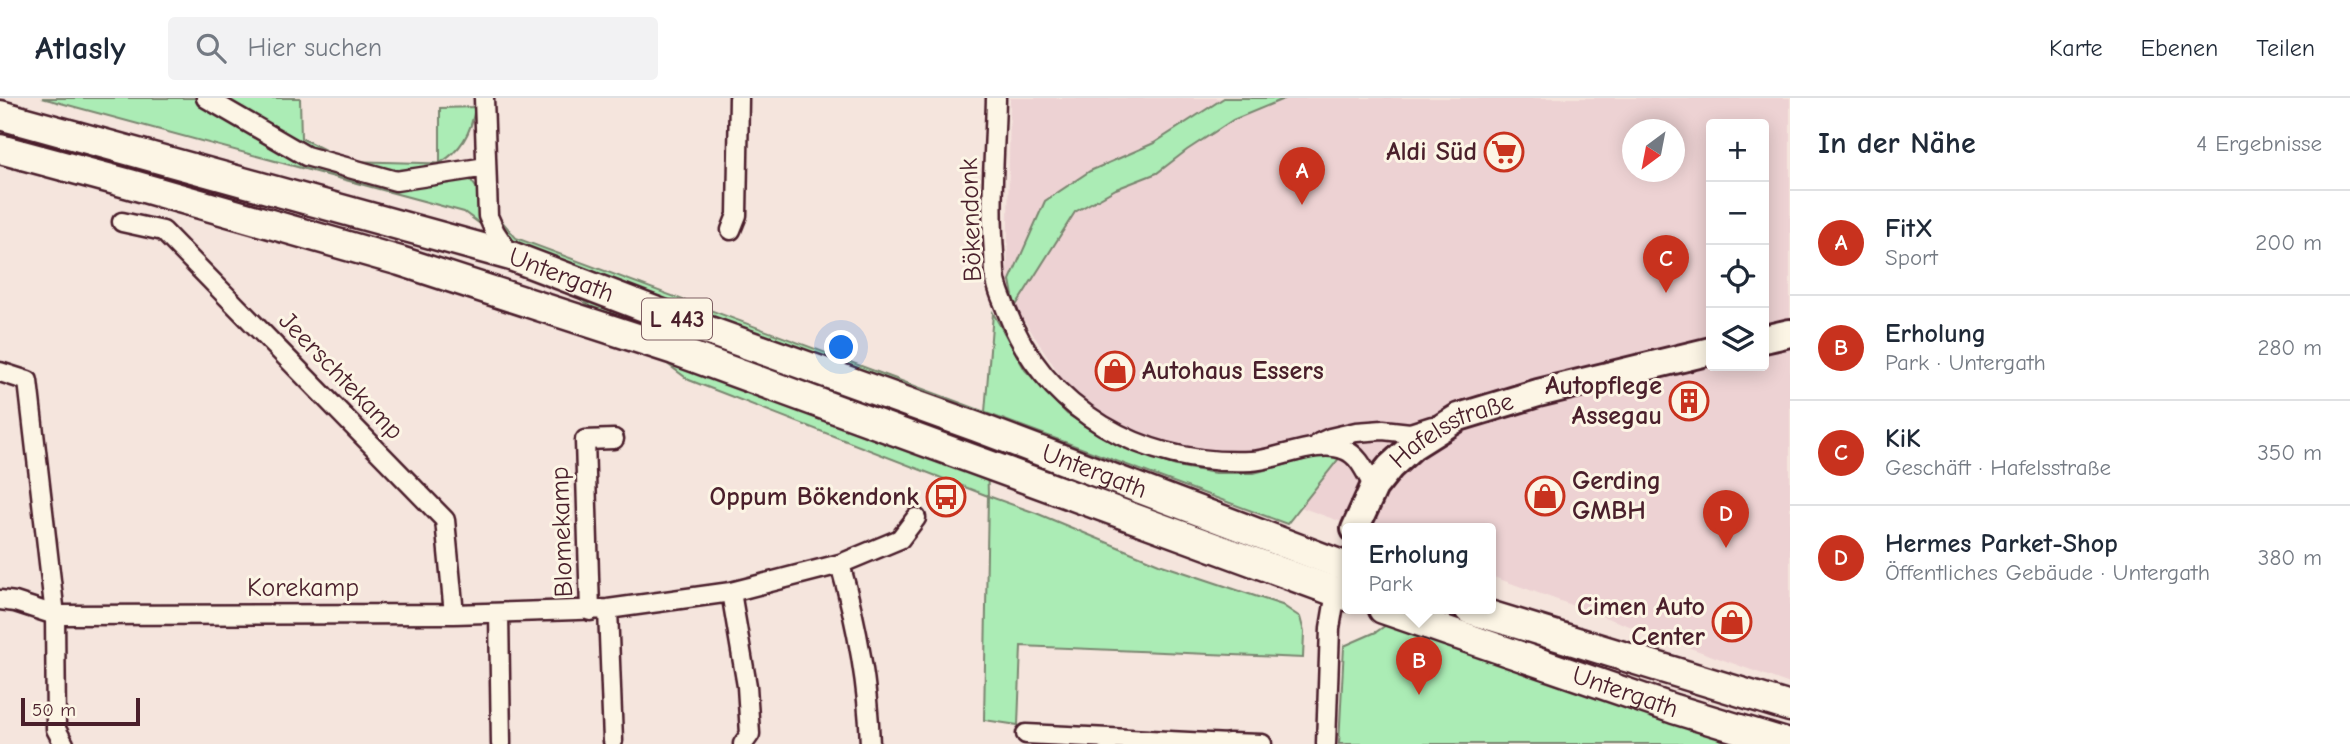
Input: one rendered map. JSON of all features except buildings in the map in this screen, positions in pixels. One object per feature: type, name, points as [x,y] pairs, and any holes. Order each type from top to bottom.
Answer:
[{"type":"main road","name":"Untergath","points":[[0,114],[511,256],[673,318],[977,427],[1342,573]]},
{"type":"main road","name":"Untergath","points":[[0,149],[400,261],[1342,573]]},
{"type":"main road","points":[[1769,338],[1790,333]]},
{"type":"main road","name":"Hafelsstraße","points":[[1358,523],[1374,487],[1390,467],[1413,446],[1459,417],[1538,393],[1706,352]]},
{"type":"main road","name":"Untergath","points":[[1398,614],[1674,709],[1789,744]]},
{"type":"main road","name":"Untergath","points":[[1485,614],[1790,707]]},
{"type":"street","points":[[206,98],[306,156],[396,181],[486,167]]},
{"type":"street","points":[[484,98],[488,216],[511,256]]},
{"type":"street","points":[[731,230],[737,215],[739,98]]},
{"type":"street","name":"Bökendonk","points":[[996,98],[992,232],[996,284],[1017,337],[1043,374],[1067,399],[1095,421],[1125,439],[1161,452],[1204,461],[1254,461],[1307,449],[1345,449],[1355,456],[1374,487]]},
{"type":"street","name":"Jeerschtekamp","points":[[122,222],[163,231],[445,520],[454,614]]},
{"type":"street","points":[[0,372],[28,381],[55,615],[56,729],[64,744]]},
{"type":"street","name":"Bökendonk","points":[[1307,449],[1330,438],[1356,432],[1383,430],[1410,433],[1459,417]]},
{"type":"street","name":"Blomekamp","points":[[599,610],[585,440],[614,439]]},
{"type":"street","name":"Korekamp","points":[[0,600],[55,615],[454,614],[599,610],[731,592],[841,564],[900,539],[916,518]]},
{"type":"street","points":[[841,564],[856,620],[865,674],[870,744]]},
{"type":"street","points":[[1326,744],[1330,628],[1342,582]]},
{"type":"street","points":[[731,592],[747,686],[750,734],[743,744]]},
{"type":"street","points":[[599,610],[613,741]]},
{"type":"street","points":[[499,613],[501,744]]},
{"type":"street","points":[[1026,734],[1108,741],[1262,744]]},
{"type":"shaded area","points":[[1010,98],[1790,98],[1790,684],[1496,578],[1496,523],[1344,523],[1270,496],[1145,440],[1075,398],[1015,307],[1007,286]]},
{"type":"green space","points":[[42,98],[300,98],[301,138],[347,161],[459,164],[516,238],[985,412],[993,313],[1025,370],[1067,414],[1121,447],[1176,466],[1215,473],[1254,473],[1314,457],[1334,454],[1340,457],[1287,524],[986,413],[988,496],[689,380],[464,212]]},
{"type":"green space","points":[[1224,98],[1286,98],[1233,120],[1157,173],[1116,189],[1075,212],[1015,307],[1010,280],[1045,201],[1090,171],[1154,143]]},
{"type":"green space","points":[[475,107],[471,124],[460,146],[440,163],[440,108]]},
{"type":"green space","points":[[988,496],[1159,564],[1282,605],[1300,617],[1304,632],[1303,658],[1021,646],[1018,725],[984,720]]},
{"type":"green space","points":[[1389,623],[1755,744],[1339,744],[1344,646]]},
{"type":"place","name":"Aldi Süd","points":[[1504,152]]},
{"type":"place","name":"FitX","points":[[1302,205]]},
{"type":"place","name":"KiK","points":[[1666,293]]},
{"type":"place","name":"Autohaus Essers","points":[[1115,371]]},
{"type":"place","name":"Autopflege Assegau","points":[[1689,401]]},
{"type":"place","name":"Gerding GMBH","points":[[1545,496]]},
{"type":"place","name":"Oppum Bökendonk","points":[[946,497]]},
{"type":"place","name":"Hermes Parket-Shop","points":[[1726,548]]},
{"type":"place","name":"Cimen Auto Center","points":[[1732,622]]},
{"type":"place","name":"Erholung","points":[[1419,695]]}]
